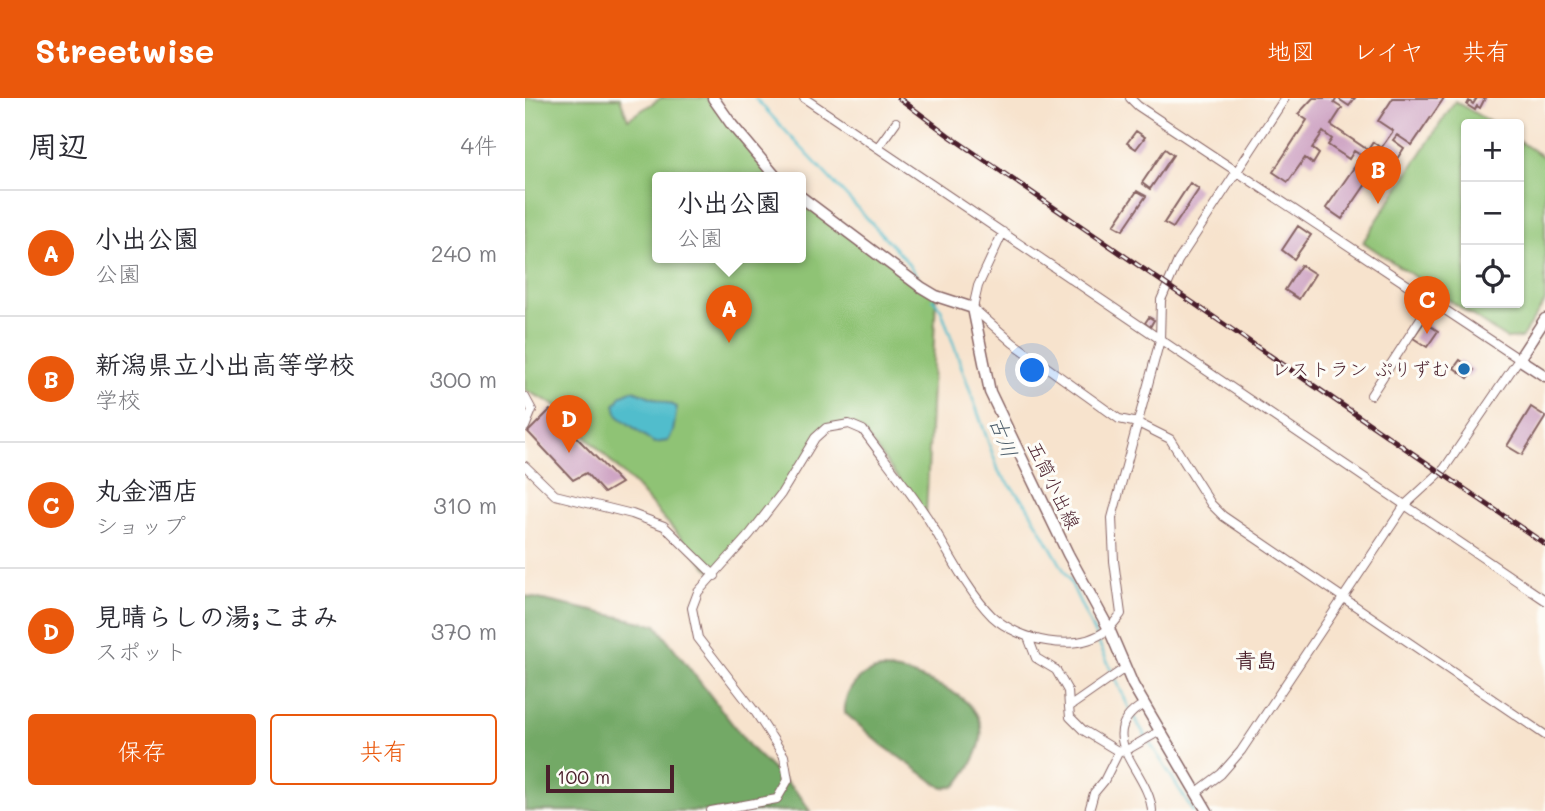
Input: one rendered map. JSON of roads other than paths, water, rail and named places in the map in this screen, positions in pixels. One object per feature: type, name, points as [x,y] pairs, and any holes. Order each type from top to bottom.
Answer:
[{"type":"main road","points":[[713,98],[772,172]]},
{"type":"main road","points":[[806,201],[921,287],[936,296],[973,308]]},
{"type":"main road","name":"五筒小出線","points":[[973,308],[990,392],[1068,554],[1109,629],[1125,668],[1207,811]]},
{"type":"main road","points":[[1545,319],[1518,359],[1545,376]]},
{"type":"street","points":[[804,98],[1545,600]]},
{"type":"street","points":[[1130,98],[1138,106],[1518,359],[1444,469],[1405,505],[1241,751],[1221,774],[1197,792]]},
{"type":"street","points":[[711,811],[777,799],[788,780],[784,756],[756,713],[698,638],[692,608],[698,592],[715,576],[781,494],[815,438],[826,428],[849,424],[863,430],[926,516],[991,614],[1008,629],[1046,641],[1073,642],[1097,636],[1109,629],[1121,614],[1112,518],[1160,340],[1161,300],[1178,261],[1285,98]]},
{"type":"street","points":[[878,147],[896,122]]},
{"type":"street","points":[[1003,232],[978,286],[973,308],[1013,343],[1119,419],[1138,423],[1170,439],[1211,504],[1223,516],[1545,735]]},
{"type":"street","points":[[1371,395],[1432,301]]},
{"type":"street","points":[[525,397],[532,410],[525,427]]},
{"type":"street","points":[[525,467],[555,495],[632,514],[664,526],[715,576]]},
{"type":"street","points":[[1028,637],[1036,658],[1056,670],[1068,691],[1070,716],[1083,730],[1122,751]]},
{"type":"street","points":[[1069,707],[1125,668]]},
{"type":"street","points":[[1144,704],[1131,711],[1124,720],[1121,739],[1122,751],[1151,798],[1152,811]]},
{"type":"street","points":[[1089,811],[1094,793],[1122,751],[1160,731]]},
{"type":"water","points":[[633,390],[677,407],[673,432],[668,441],[654,443],[618,416],[615,405],[622,395]]},
{"type":"waterway","name":"古川","points":[[755,98],[904,258],[919,279]]},
{"type":"waterway","name":"古川","points":[[933,299],[941,309],[999,472],[1026,504],[1069,579],[1130,710]]},
{"type":"waterway","name":"古川","points":[[1133,716],[1193,811]]},
{"type":"railway","points":[[899,98],[948,135],[1545,544]]},
{"type":"place","name":"新潟県立小出高等学校","points":[[1378,204]]},
{"type":"place","name":"丸金酒店","points":[[1427,334]]},
{"type":"place","name":"小出公園","points":[[729,343]]},
{"type":"place","name":"レストラン ぷりずむ","points":[[1464,369]]},
{"type":"place","name":"見晴らしの湯;こまみ","points":[[569,453]]},
{"type":"district","name":"青島","points":[[1256,661]]}]
